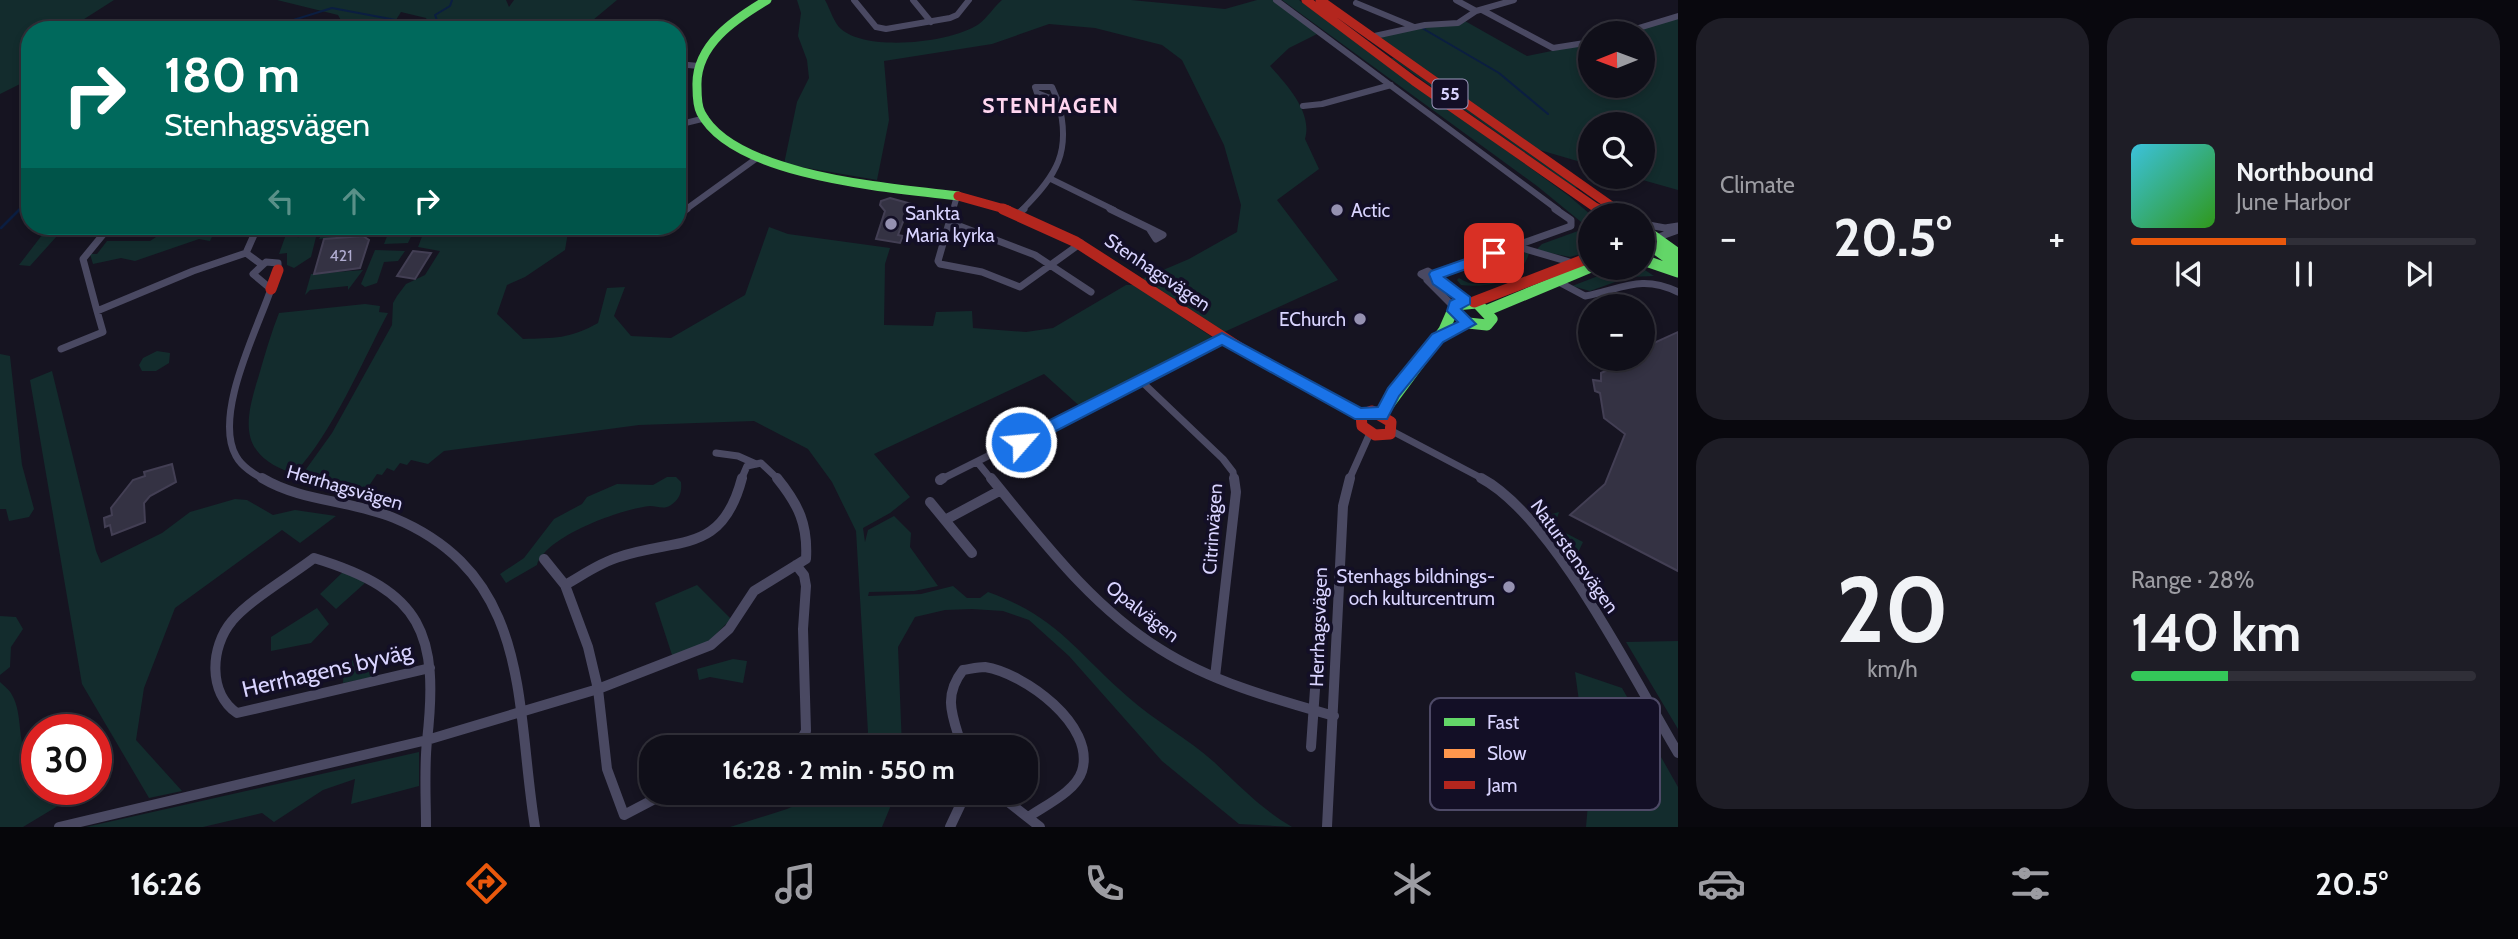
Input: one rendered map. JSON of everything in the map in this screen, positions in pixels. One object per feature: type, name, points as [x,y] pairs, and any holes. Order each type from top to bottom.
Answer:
[{"type":"street","points":[[686,123],[706,118],[696,93],[699,65],[729,27],[767,0]]},
{"type":"street","points":[[854,0],[876,27],[893,29],[957,15],[969,0]]},
{"type":"street","points":[[913,0],[931,22]]},
{"type":"street","points":[[1276,0],[1343,47],[1571,220],[1571,226],[1437,277]]},
{"type":"street","name":"55","points":[[1306,0],[1606,203]]},
{"type":"street","name":"55","points":[[1320,0],[1364,38],[1588,203]]},
{"type":"street","points":[[1457,0],[1553,48],[1578,45]]},
{"type":"street","points":[[1364,38],[1414,27],[1458,23],[1479,10],[1514,0]]},
{"type":"street","points":[[1356,3],[1414,27]]},
{"type":"street","points":[[1656,23],[1678,16]]},
{"type":"street","points":[[686,64],[699,65]]},
{"type":"street","points":[[1303,106],[1322,104],[1391,85]]},
{"type":"street","points":[[1018,213],[1051,179],[1065,146],[1065,126],[1058,102]]},
{"type":"street","name":"Stenhagsvägen","points":[[706,118],[727,140],[757,158],[809,174],[957,196],[1018,213],[1054,227],[1222,338],[1361,415]]},
{"type":"street","points":[[686,209],[757,158]]},
{"type":"street","points":[[1051,179],[1149,228]]},
{"type":"street","points":[[1576,195],[1584,203]]},
{"type":"street","name":"Stenhagsvägen","points":[[957,196],[938,261],[940,264],[982,272],[1020,288],[1081,243]]},
{"type":"street","points":[[949,222],[1003,240],[1053,266],[1091,292]]},
{"type":"street","points":[[1655,226],[1678,228]]},
{"type":"street","points":[[1655,238],[1678,228]]},
{"type":"street","points":[[61,349],[103,332],[83,259],[103,235]]},
{"type":"street","points":[[97,311],[193,271],[246,253],[254,235]]},
{"type":"street","points":[[1655,245],[1678,254]]},
{"type":"street","points":[[1515,246],[1573,263]]},
{"type":"street","points":[[1655,248],[1678,265]]},
{"type":"street","name":"Herrhagsvägen","points":[[246,253],[261,264],[278,263],[278,270],[233,406],[230,437],[235,453],[257,476],[273,486],[392,517],[414,528],[458,560],[490,600],[507,632],[517,664],[535,827]]},
{"type":"street","points":[[1469,324],[1462,305],[1437,277],[1423,272],[1422,276],[1427,281],[1462,305],[1488,310],[1578,261]]},
{"type":"street","points":[[261,264],[253,274],[271,289]]},
{"type":"street","points":[[1655,264],[1678,272]]},
{"type":"street","points":[[1382,414],[1394,392],[1462,305],[1578,270]]},
{"type":"street","points":[[1552,277],[1585,296],[1640,281],[1659,283],[1678,292]]},
{"type":"street","points":[[1438,338],[1469,324],[1482,326],[1491,322],[1492,317],[1488,310]]},
{"type":"street","points":[[940,480],[1222,338]]},
{"type":"street","name":"Citrinvägen","points":[[1140,380],[1223,459],[1234,477],[1236,492],[1215,677]]},
{"type":"street","points":[[1367,412],[1382,414],[1391,422],[1392,431],[1381,436],[1370,433],[1360,422],[1361,415],[1367,412]]},
{"type":"street","name":"Naturstensvägen","points":[[1392,431],[1490,483],[1520,508],[1571,574],[1645,698]]},
{"type":"street","name":"Herrhagsvägen","points":[[1327,827],[1343,506],[1349,481],[1370,433]]},
{"type":"street","points":[[59,827],[427,740],[524,713],[598,689],[711,645],[729,629],[754,591],[806,559],[808,535],[769,466],[738,456],[716,453]]},
{"type":"street","name":"Opalvägen","points":[[978,463],[1093,594],[1125,623],[1168,654],[1215,677],[1334,716]]},
{"type":"street","points":[[565,585],[613,558],[687,543],[711,533],[738,502],[747,466],[756,464]]},
{"type":"street","points":[[945,520],[1001,490]]},
{"type":"street","points":[[930,502],[972,552]]},
{"type":"street","name":"Herrhagens byväg","points":[[426,827],[427,740],[431,730],[430,668],[422,631],[401,602],[363,576],[341,565],[314,558],[233,619],[226,627],[216,664],[221,697],[228,709],[237,713],[430,668]]},
{"type":"street","points":[[544,559],[565,585],[588,646],[598,689],[607,769],[624,815],[643,805]]},
{"type":"street","points":[[796,565],[804,575],[806,586],[803,629],[806,731],[804,735]]},
{"type":"street","points":[[959,735],[950,697],[952,683],[967,668],[993,667],[1009,674],[1067,717],[1082,738],[1086,752],[1082,772],[1060,796],[1030,816]]},
{"type":"street","points":[[1311,747],[1315,689]]},
{"type":"street","name":"Naturstensvägen","points":[[1660,723],[1678,753]]},
{"type":"street","points":[[950,827],[960,805]]},
{"type":"street","points":[[1014,805],[1040,827]]},
{"type":"green space","points":[[0,0],[114,0],[81,21],[21,21],[21,84],[0,94]]},
{"type":"green space","points":[[277,0],[506,0],[509,7],[514,0],[617,0],[592,21],[427,21],[426,18],[401,12],[395,21],[341,21],[338,15]]},
{"type":"green space","points":[[797,0],[825,0],[841,29],[870,41],[889,43],[930,40],[966,31],[982,22],[1002,0],[1131,0],[1225,9],[1257,0],[1276,0],[1321,32],[1289,48],[1270,66],[1302,109],[1305,139],[1319,169],[1277,200],[1338,280],[1222,333],[1142,279],[1189,259],[1237,232],[1241,205],[1224,145],[1182,60],[1162,45],[1095,28],[1049,24],[992,44],[884,61],[889,120],[877,180],[784,164],[797,102],[809,78],[807,60],[798,36],[801,13]]},
{"type":"green space","points":[[1282,0],[1299,0],[1569,196],[1578,204],[1578,219],[1537,186]]},
{"type":"green space","points":[[1678,18],[1678,190],[1655,184],[1655,112],[1578,112],[1578,161],[1526,146],[1374,36],[1465,21],[1527,56],[1578,46],[1578,98],[1656,98],[1656,24]]},
{"type":"green space","points":[[1391,58],[1578,186],[1575,188]]},
{"type":"green space","points":[[769,227],[788,234],[890,248],[885,264],[884,325],[933,326],[936,312],[972,311],[973,328],[1026,332],[1053,328],[1126,285],[1134,285],[1212,337],[1213,343],[1084,410],[1044,374],[874,454],[910,497],[890,513],[863,528],[865,542],[868,530],[894,516],[911,533],[910,547],[938,586],[914,591],[869,592],[868,596],[921,594],[953,586],[967,598],[980,598],[988,592],[1012,602],[1049,624],[1138,706],[1204,753],[1260,805],[1292,827],[1239,824],[1162,761],[1069,656],[1029,620],[1003,611],[945,610],[915,617],[898,647],[902,735],[867,735],[856,531],[832,482],[808,449],[754,421],[639,425],[444,451],[428,464],[411,460],[407,465],[400,463],[394,471],[387,468],[382,475],[377,474],[364,493],[299,479],[332,433],[392,325],[393,303],[397,296],[406,284],[425,275],[440,251],[418,247],[423,235],[568,235],[565,250],[525,277],[507,285],[497,314],[523,339],[562,337],[598,323],[607,288],[625,287],[614,316],[631,336],[671,338],[745,295]]},
{"type":"green space","points":[[1578,231],[1578,255],[1570,257],[1536,250],[1542,244]]},
{"type":"green space","points":[[42,235],[58,235],[30,266],[19,265]]},
{"type":"green space","points":[[159,235],[213,235],[210,241],[199,239],[135,261],[121,258],[93,264],[90,254],[97,254],[107,241],[150,241]]},
{"type":"green space","points":[[286,235],[302,235],[297,238],[316,235],[311,257],[294,268],[287,265],[287,253],[279,254]]},
{"type":"green space","points":[[321,235],[371,235],[319,239]]},
{"type":"green space","points":[[388,235],[412,235],[408,243],[384,244]]},
{"type":"green space","points":[[375,250],[405,251],[398,261],[384,262],[377,283],[365,287],[361,284]]},
{"type":"green space","points":[[1514,250],[1529,253],[1519,271],[1511,277],[1492,284],[1481,285],[1461,285],[1457,280],[1459,278],[1472,284],[1486,284],[1513,274],[1515,266],[1499,253]]},
{"type":"green space","points":[[363,270],[348,290],[348,286],[310,290],[305,295],[311,274]]},
{"type":"green space","points":[[1588,280],[1621,280],[1590,291],[1572,286]]},
{"type":"green space","points":[[365,304],[380,306],[379,312],[388,313],[346,397],[321,438],[294,474],[276,466],[254,447],[249,422],[254,392],[279,313]]},
{"type":"green space","points":[[157,351],[170,353],[169,363],[156,371],[142,371],[139,365],[143,358]]},
{"type":"green space","points":[[0,354],[10,356],[22,465],[34,509],[29,517],[9,521],[6,509],[0,509]]},
{"type":"green space","points":[[52,371],[101,563],[162,533],[190,512],[235,499],[247,500],[273,515],[295,510],[336,516],[300,543],[282,530],[175,608],[144,688],[136,740],[182,791],[149,798],[112,735],[112,714],[100,714],[82,684],[30,380]]},
{"type":"green space","points":[[667,477],[676,477],[681,482],[680,495],[671,505],[637,508],[604,518],[569,534],[543,554],[537,565],[506,583],[500,574],[524,558],[554,519],[582,504],[587,497],[617,484],[653,485]]},
{"type":"green space","points":[[1559,512],[1554,527],[1583,542],[1575,559],[1544,522],[1545,516]]},
{"type":"green space","points":[[344,571],[365,583],[336,609],[320,594]]},
{"type":"green space","points":[[697,585],[731,619],[707,643],[673,658],[655,603]]},
{"type":"green space","points":[[317,608],[329,624],[311,643],[271,651],[271,637]]},
{"type":"green space","points":[[0,616],[16,617],[23,629],[11,647],[10,667],[0,675]]},
{"type":"green space","points":[[1678,641],[1678,729],[1660,698],[1626,642]]},
{"type":"green space","points":[[357,658],[373,677],[343,683],[344,665]]},
{"type":"green space","points":[[733,659],[747,661],[743,683],[710,677],[699,680],[697,669]]},
{"type":"green space","points":[[1575,672],[1622,688],[1628,698],[1579,698]]},
{"type":"green space","points":[[0,682],[10,691],[18,713],[21,736],[21,805],[59,805],[23,827],[0,827]]},
{"type":"green space","points":[[419,752],[419,786],[351,804],[355,779],[323,790],[274,822],[262,813],[203,827],[86,827]]},
{"type":"green space","points":[[1660,755],[1678,787],[1678,827],[1586,827],[1587,810],[1660,810]]},
{"type":"green space","points":[[796,805],[891,805],[882,827],[730,827]]},
{"type":"building","name":"Sankta Maria kyrka","points":[[890,198],[915,205],[911,215],[906,214],[898,235],[903,236],[900,243],[876,239],[885,211],[880,205],[881,201]]},
{"type":"building","points":[[363,236],[369,240],[360,268],[314,274],[324,239]]},
{"type":"building","points":[[413,251],[431,253],[415,279],[397,276]]},
{"type":"building","points":[[1495,261],[1506,269],[1479,279],[1468,271]]},
{"type":"building","points":[[1678,332],[1678,571],[1570,515],[1605,484],[1625,434],[1604,418],[1600,393],[1595,391],[1593,380],[1601,381],[1601,373],[1606,371],[1655,371],[1655,343]]},
{"type":"building","points":[[172,464],[176,482],[150,496],[144,503],[145,522],[112,535],[110,525],[105,527],[104,518],[112,515],[111,508],[133,480],[145,476],[144,472]]},
{"type":"waterway","points":[[437,21],[435,15],[450,6],[452,0]]},
{"type":"waterway","points":[[290,21],[332,8],[401,21]]},
{"type":"waterway","points":[[1422,28],[1499,73],[1548,114]]},
{"type":"waterway","points":[[1,228],[21,208]]},
{"type":"traffic: fast","points":[[767,0],[731,24],[701,59],[697,73],[699,107],[717,134],[744,151],[778,165],[857,182],[958,196]]},
{"type":"traffic: fast","points":[[1655,238],[1678,254]]},
{"type":"traffic: fast","points":[[1655,249],[1678,265]]},
{"type":"traffic: fast","points":[[1655,264],[1678,272]]},
{"type":"traffic: fast","points":[[1488,310],[1578,272]]},
{"type":"traffic: fast","points":[[1382,414],[1444,330],[1455,305],[1477,303],[1486,309],[1492,319],[1487,325],[1468,323],[1454,311]]},
{"type":"traffic: slow","points":[[1254,357],[1361,415]]},
{"type":"traffic: jam","points":[[1306,0],[1414,81],[1589,203]]},
{"type":"traffic: jam","points":[[1320,0],[1607,203]]},
{"type":"traffic: jam","points":[[958,196],[999,207],[1038,222],[1076,242],[1254,357]]},
{"type":"traffic: jam","points":[[1474,302],[1578,262]]},
{"type":"traffic: jam","points":[[271,289],[278,270]]},
{"type":"traffic: jam","points":[[1372,411],[1391,422],[1390,434],[1375,435],[1362,426],[1361,415],[1372,411]]},
{"type":"place","name":"Actic","points":[[1337,210]]},
{"type":"place","name":"Sankta Maria kyrka","points":[[891,224]]},
{"type":"place","name":"EChurch","points":[[1360,319]]},
{"type":"place","name":"Stenhags bildnings- och kulturcentrum","points":[[1509,587]]},
{"type":"district","name":"STENHAGEN","points":[[1051,106]]},
{"type":"route","points":[[1021,442],[1222,338],[1286,376],[1361,415],[1372,411],[1382,414],[1394,392],[1438,338],[1454,328],[1469,324],[1454,311],[1458,302],[1465,301],[1438,281],[1436,274],[1494,253]]}]
